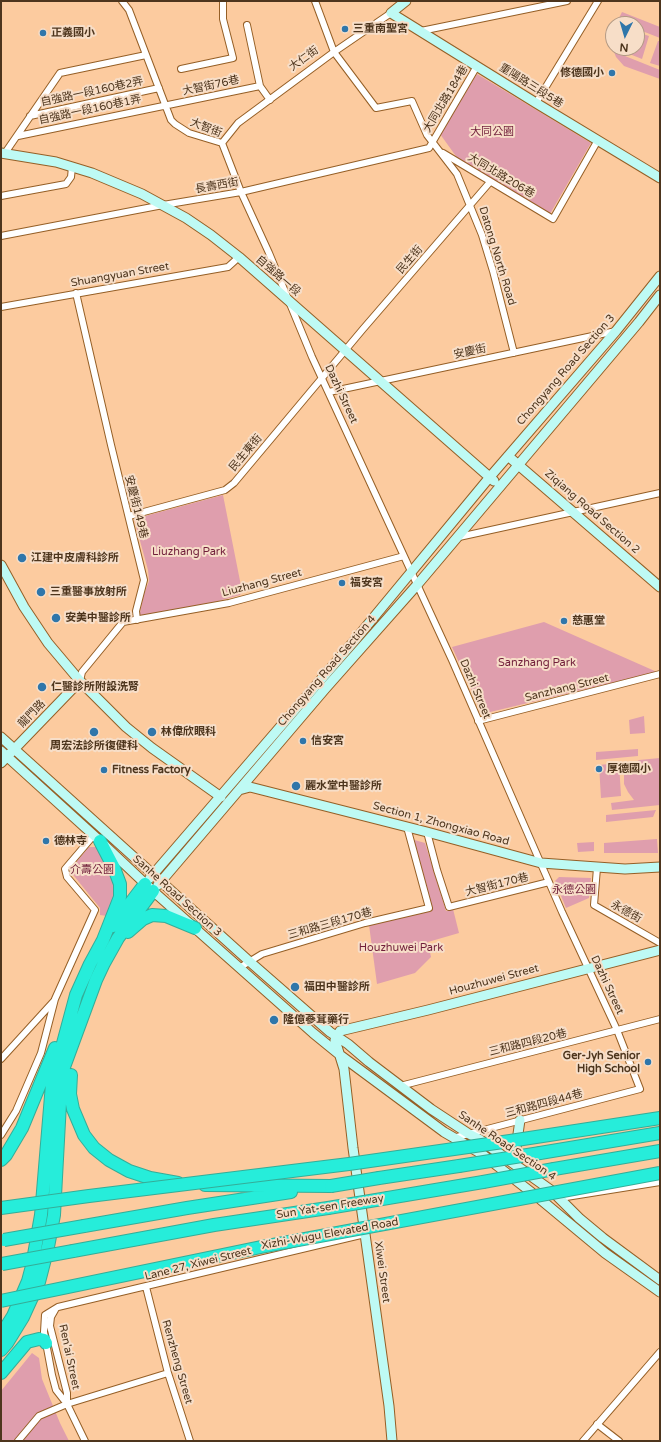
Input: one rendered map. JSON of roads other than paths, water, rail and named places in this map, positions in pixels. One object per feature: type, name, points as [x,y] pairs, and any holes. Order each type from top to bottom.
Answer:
[{"type":"highway","points":[[1,1160],[6,1155],[22,1128],[76,995],[103,940],[120,897],[120,884],[114,868],[97,838]]},
{"type":"highway","points":[[103,940],[149,887]]},
{"type":"highway","points":[[1,1350],[7,1344],[23,1316],[39,1282],[48,1247],[54,1215],[60,1103],[64,1066],[96,980],[104,963],[149,887]]},
{"type":"highway","points":[[104,963],[131,928],[143,919],[152,915],[166,916],[196,928]]},
{"type":"highway","points":[[1,1335],[13,1316],[28,1281],[32,1266],[41,1215],[52,1084],[76,995]]},
{"type":"highway","points":[[72,1045],[70,1094],[73,1109],[84,1135],[94,1148],[109,1160],[129,1171],[167,1182],[205,1186],[331,1186]]},
{"type":"highway","points":[[1,1208],[349,1164],[660,1118]]},
{"type":"highway","name":"Sun Yat-sen Freeway","points":[[3,1240],[187,1208],[660,1133]]},
{"type":"highway","name":"Sun Yat-sen Freeway","points":[[2,1264],[214,1225],[328,1208],[660,1151]]},
{"type":"highway","name":"Xizhi-Wugu Elevated Road","points":[[1,1301],[261,1247],[660,1174]]},
{"type":"highway","points":[[1,1373],[27,1342],[39,1339],[46,1342]]},
{"type":"main road","name":"大仁街","points":[[391,12],[406,1]]},
{"type":"main road","name":"重陽路三段5巷","points":[[391,12],[536,103],[660,178]]},
{"type":"main road","name":"自強路一段","points":[[3,153],[37,158],[72,167],[112,181],[142,194],[186,218],[239,257],[489,478],[500,486]]},
{"type":"main road","name":"Chongyang Road Section 3","points":[[489,478],[616,331],[660,276]]},
{"type":"main road","points":[[518,464],[639,322],[660,295]]},
{"type":"main road","name":"Ziqiang Road Section 2","points":[[508,456],[660,587]]},
{"type":"main road","name":"Chongyang Road Section 4","points":[[149,887],[161,881],[241,790],[325,689],[418,585],[518,464]]},
{"type":"main road","name":"Chongyang Road Section 4","points":[[149,887],[153,874],[221,797],[412,573],[489,478]]},
{"type":"main road","points":[[1,565],[24,607],[48,642],[80,681],[126,727],[152,748],[221,797]]},
{"type":"main road","name":"龍門路","points":[[3,757],[14,750],[80,681]]},
{"type":"main road","name":"Sanhe Road Section 3","points":[[1,738],[249,961],[336,1036]]},
{"type":"main road","name":"Sanhe Road Section 3","points":[[3,757],[97,838],[239,968],[340,1055]]},
{"type":"main road","name":"Section 1, Zhongxiao Road","points":[[221,797],[250,787],[541,863],[625,869],[660,867]]},
{"type":"main road","name":"Houzhuwei Street","points":[[336,1036],[340,1031],[660,950]]},
{"type":"main road","name":"Xiwei Street","points":[[336,1036],[335,1040],[344,1069],[389,1406],[392,1441]]},
{"type":"main road","name":"Sanhe Road Section 4","points":[[336,1036],[431,1109],[469,1134],[480,1139],[552,1191],[579,1218],[603,1238],[660,1280]]},
{"type":"main road","name":"Sanhe Road Section 4","points":[[340,1055],[453,1138],[482,1154],[605,1252],[660,1292]]},
{"type":"main road","points":[[514,1164],[520,1120]]},
{"type":"street","name":"大智街","points":[[122,1],[129,10],[171,120],[182,129],[222,143],[241,192],[288,300]]},
{"type":"street","points":[[181,69],[233,58],[223,19],[223,1]]},
{"type":"street","name":"Datong North Road","points":[[315,1],[334,52],[376,108],[412,101],[427,135],[457,174],[482,235],[514,353]]},
{"type":"street","points":[[421,31],[567,1]]},
{"type":"street","points":[[536,103],[598,1]]},
{"type":"street","name":"大仁街","points":[[222,143],[238,123],[391,12]]},
{"type":"street","points":[[247,25],[260,86],[270,100]]},
{"type":"street","points":[[3,153],[18,136],[60,73],[146,55]]},
{"type":"street","name":"大同北路184巷","points":[[432,142],[477,66]]},
{"type":"street","name":"大智街76巷","points":[[166,105],[260,86]]},
{"type":"street","name":"自強路一段160巷2弄","points":[[30,116],[159,88]]},
{"type":"street","name":"自強路一段160巷1弄","points":[[18,136],[166,105]]},
{"type":"street","name":"大同北路206巷","points":[[439,151],[553,218],[598,140]]},
{"type":"street","name":"長壽西街","points":[[1,236],[163,205],[241,192],[429,148],[432,142]]},
{"type":"street","points":[[1,196],[66,184],[71,177],[72,167]]},
{"type":"street","name":"民生街","points":[[346,351],[490,182]]},
{"type":"street","name":"Shuangyuan Street","points":[[1,307],[228,267],[239,257]]},
{"type":"street","name":"安慶街149巷","points":[[76,293],[111,446],[144,580],[136,611],[137,620]]},
{"type":"street","name":"Dazhi Street","points":[[288,300],[322,378],[418,585],[616,1030],[640,1089]]},
{"type":"street","name":"安慶街","points":[[329,392],[616,331]]},
{"type":"street","name":"民生東街","points":[[129,516],[225,490],[234,483],[346,351]]},
{"type":"street","points":[[457,537],[660,493]]},
{"type":"street","name":"Liuzhang Street","points":[[80,681],[82,672],[123,622],[229,603],[404,556]]},
{"type":"street","name":"Sanzhang Street","points":[[478,721],[660,674]]},
{"type":"street","name":"三和路三段170巷","points":[[239,968],[262,954],[365,923],[429,908],[407,827]]},
{"type":"street","name":"大智街170巷","points":[[427,832],[449,907],[549,882]]},
{"type":"street","points":[[1,1135],[16,1111],[41,1053],[55,999],[95,910],[68,878],[65,869],[97,838]]},
{"type":"street","name":"永德街","points":[[597,868],[594,905],[660,943]]},
{"type":"street","points":[[1,1059],[55,999]]},
{"type":"street","name":"三和路四段20巷","points":[[400,1086],[660,1019]]},
{"type":"street","name":"三和路四段44巷","points":[[453,1138],[640,1089]]},
{"type":"street","points":[[560,1198],[660,1182]]},
{"type":"street","name":"Lane 27, Xiwei Street","points":[[58,1307],[365,1234]]},
{"type":"street","name":"Renzheng Street","points":[[146,1287],[168,1373],[190,1441]]},
{"type":"street","name":"Ren'ai Street","points":[[58,1307],[44,1315],[46,1342],[52,1375],[56,1390],[67,1404],[85,1441]]},
{"type":"street","name":"Ren'ai Street","points":[[58,1307],[51,1317],[50,1326],[66,1393],[67,1404]]},
{"type":"street","points":[[583,1441],[660,1352]]},
{"type":"street","points":[[18,1441],[39,1416],[67,1404],[168,1373]]},
{"type":"street","points":[[597,1424],[619,1441]]},
{"type":"place","name":"三重南聖宮","points":[[345,29]]},
{"type":"place","name":"正義國小","points":[[43,33]]},
{"type":"place","name":"修德國小","points":[[612,73]]},
{"type":"place","name":"江建中皮膚科診所","points":[[22,558]]},
{"type":"place","name":"福安宮","points":[[342,583]]},
{"type":"place","name":"三重醫事放射所","points":[[41,592]]},
{"type":"place","name":"安美中醫診所","points":[[56,618]]},
{"type":"place","name":"慈惠堂","points":[[564,621]]},
{"type":"place","name":"仁醫診所附設洗腎","points":[[42,687]]},
{"type":"place","name":"周宏法診所復健科","points":[[94,732]]},
{"type":"place","name":"林偉欣眼科","points":[[152,732]]},
{"type":"place","name":"信安宮","points":[[303,741]]},
{"type":"place","name":"厚德國小","points":[[599,769]]},
{"type":"place","name":"Fitness Factory","points":[[104,770]]},
{"type":"place","name":"麗水堂中醫診所","points":[[296,786]]},
{"type":"place","name":"德林寺","points":[[46,841]]},
{"type":"place","name":"福田中醫診所","points":[[295,987]]},
{"type":"place","name":"隆億蔘茸藥行","points":[[274,1020]]},
{"type":"place","name":"Ger-Jyh Senior High School","points":[[648,1062]]},
{"type":"park label","name":"大同公園","points":[[492,132]]},
{"type":"park label","name":"Liuzhang Park","points":[[189,552]]},
{"type":"park label","name":"Sanzhang Park","points":[[537,663]]},
{"type":"park label","name":"介壽公園","points":[[92,870]]},
{"type":"park label","name":"永德公園","points":[[574,890]]},
{"type":"park label","name":"Houzhuwei Park","points":[[401,948]]}]
